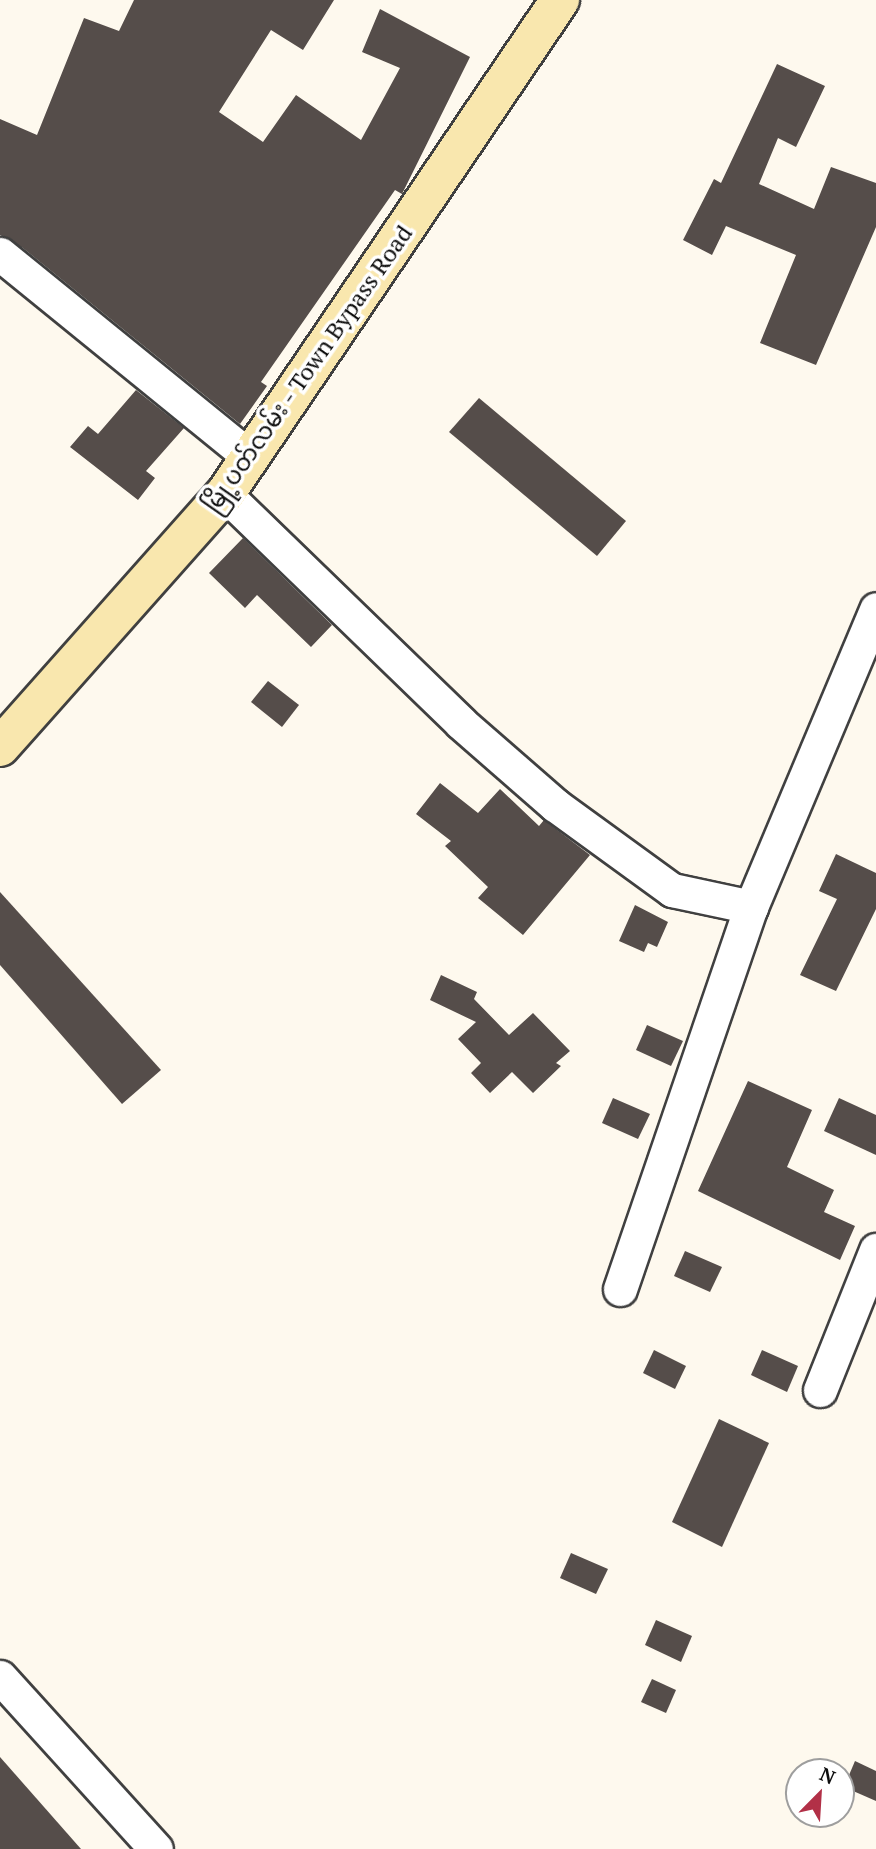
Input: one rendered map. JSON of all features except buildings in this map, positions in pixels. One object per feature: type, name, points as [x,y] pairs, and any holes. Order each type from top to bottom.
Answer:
[{"type":"main road","name":"မြို့ပတ်လမ်း - Town Bypass Road","points":[[0,747],[225,494],[560,0]]},
{"type":"street","points":[[0,254],[251,458]]},
{"type":"street","points":[[225,494],[461,723],[555,805],[672,890],[751,907]]},
{"type":"street","points":[[620,1289],[751,907],[876,608]]},
{"type":"street","points":[[820,1390],[876,1250]]},
{"type":"street","points":[[0,1677],[156,1849]]}]
